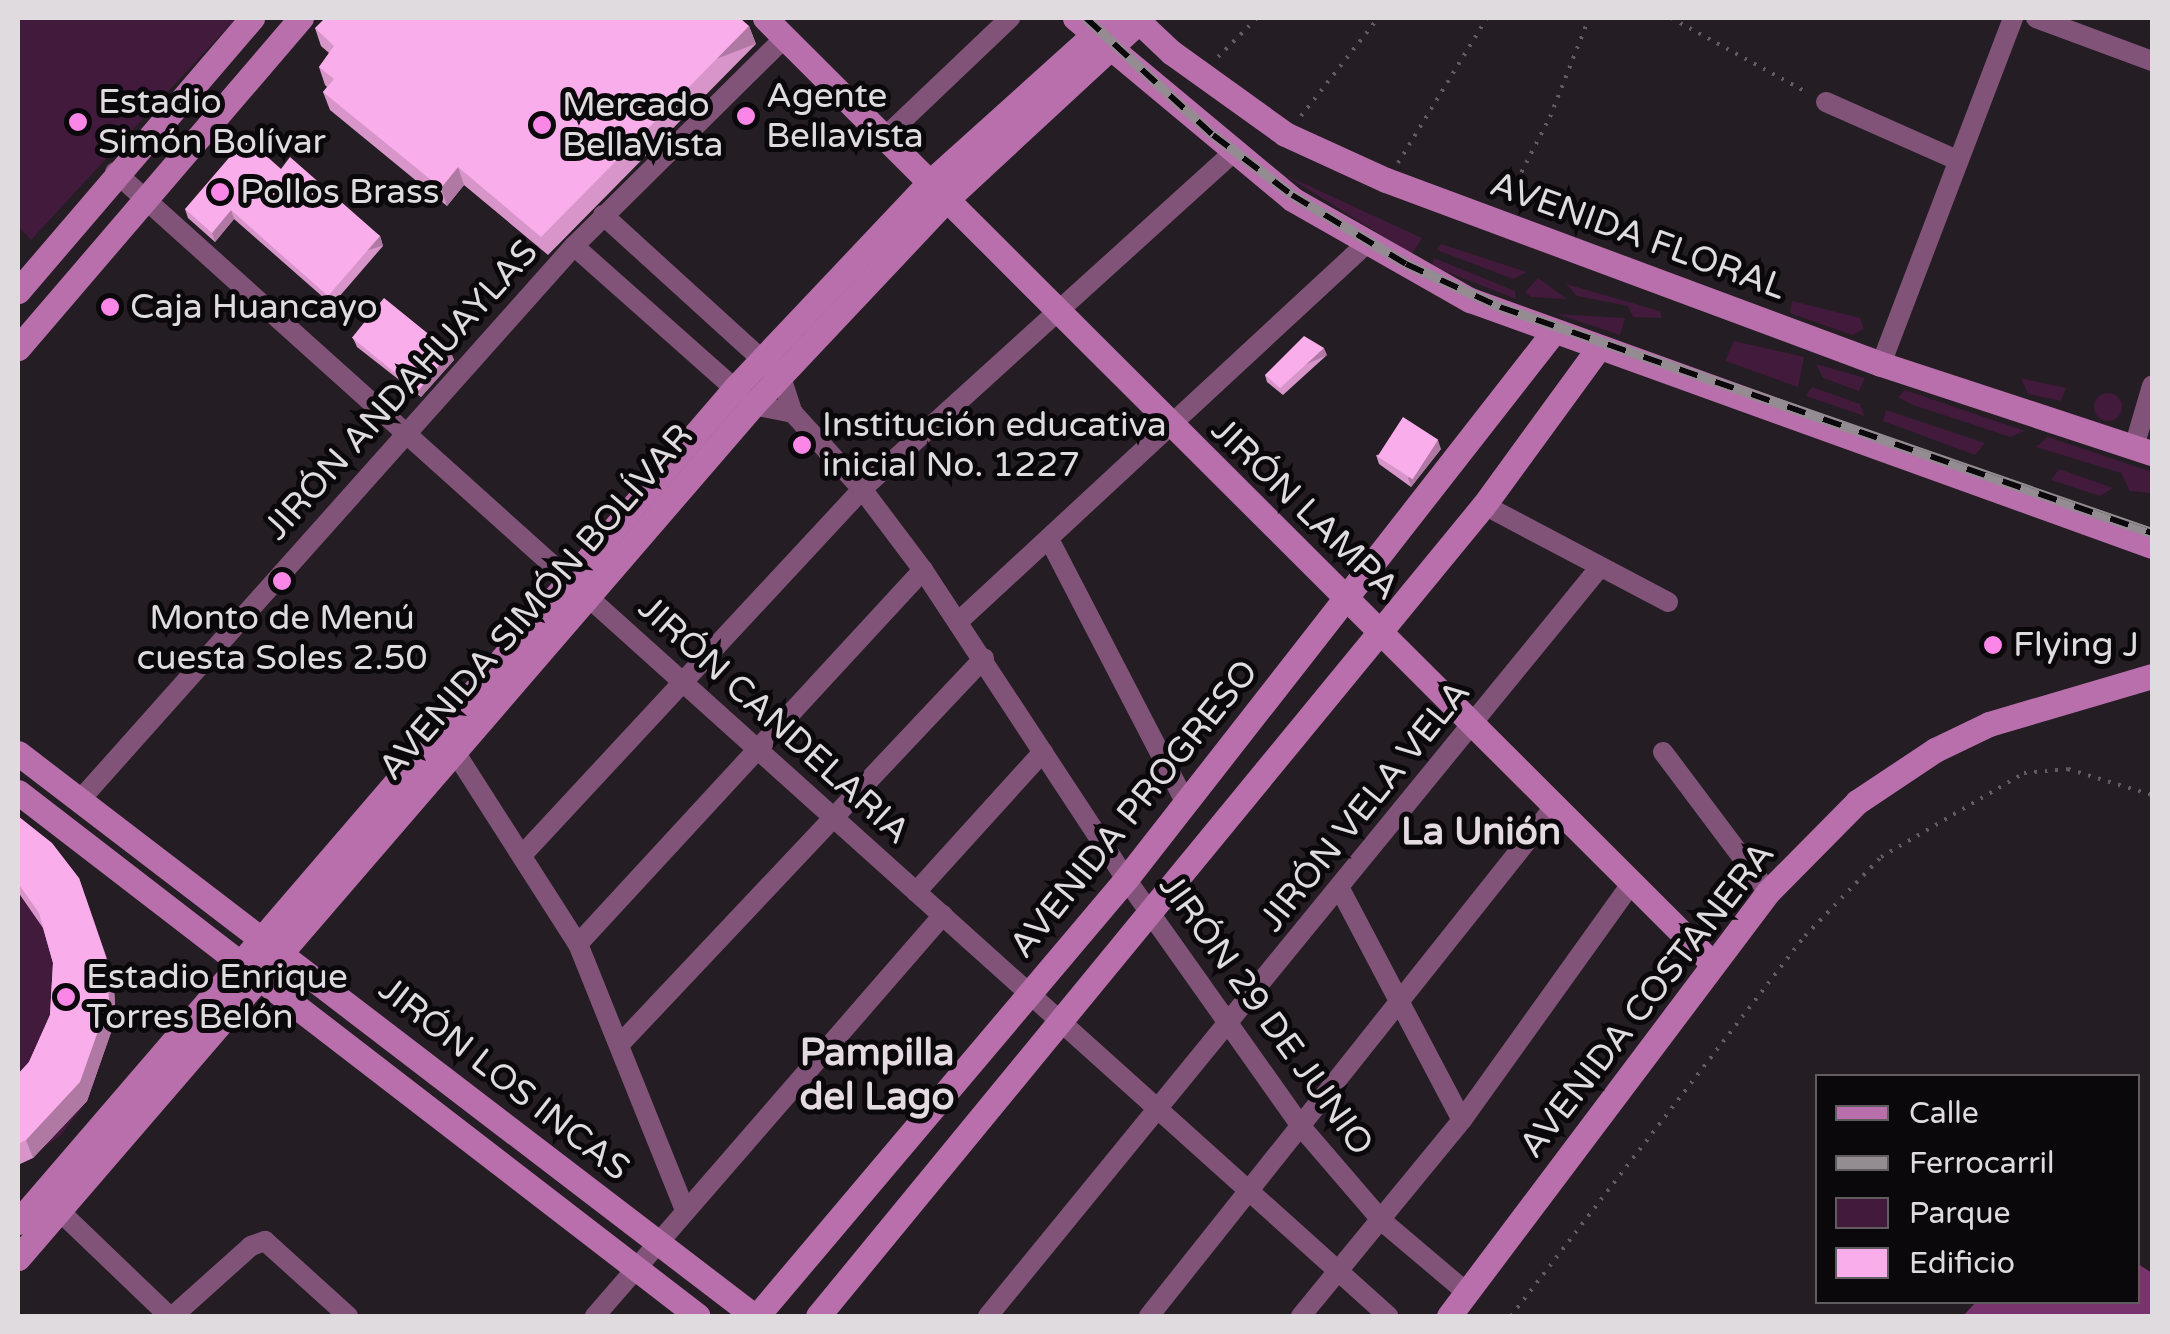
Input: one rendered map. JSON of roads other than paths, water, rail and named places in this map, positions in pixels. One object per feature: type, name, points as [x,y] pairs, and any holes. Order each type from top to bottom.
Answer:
[{"type":"street","points":[[18,291],[115,172],[252,18]]},
{"type":"street","name":"JIRÓN LAMPA","points":[[764,18],[1171,429],[1380,630],[1713,964]]},
{"type":"street","points":[[884,137],[1010,18]]},
{"type":"street","points":[[1075,18],[1106,34],[1232,154],[1366,244],[1552,335],[2152,546]]},
{"type":"street","points":[[1881,364],[2013,18]]},
{"type":"street","points":[[2036,18],[2152,61]]},
{"type":"street","points":[[18,348],[294,20]]},
{"type":"street","name":"AVENIDA SIMÓN BOLÍVAR","points":[[18,1258],[51,1202],[242,963],[274,945],[577,587],[744,397],[938,190],[1106,34],[1137,20]]},
{"type":"street","name":"AVENIDA FLORAL","points":[[1137,20],[1201,74],[1285,134],[1386,180],[1498,218],[1881,364],[2143,450]]},
{"type":"street","name":"JIRÓN ANDAHUAYLAS","points":[[80,800],[574,246],[785,38]]},
{"type":"street","points":[[1826,102],[1957,160]]},
{"type":"street","points":[[525,852],[862,489],[1054,311],[1232,154]]},
{"type":"street","name":"JIRÓN CANDELARIA","points":[[115,172],[1388,1316]]},
{"type":"street","points":[[603,215],[772,368]]},
{"type":"street","points":[[958,622],[1171,429],[1366,244]]},
{"type":"street","points":[[574,246],[744,397],[793,414]]},
{"type":"street","name":"AVENIDA PROGRESO","points":[[755,1316],[1126,879],[1349,600],[1552,335]]},
{"type":"street","points":[[818,1316],[1484,505],[1597,350]]},
{"type":"street","name":"JIRÓN 29 DE JUNIO","points":[[772,368],[793,414],[862,489],[923,570],[1126,879],[1302,1130],[1382,1221],[1466,1292]]},
{"type":"street","points":[[2143,450],[2152,386]]},
{"type":"street","points":[[1484,505],[1668,602]]},
{"type":"street","points":[[1050,541],[1185,801]]},
{"type":"street","name":"JIRÓN VELA VELA","points":[[988,1316],[1600,567]]},
{"type":"street","points":[[578,944],[923,570]]},
{"type":"street","points":[[621,1043],[984,658]]},
{"type":"street","name":"AVENIDA COSTANERA","points":[[1449,1316],[1768,892],[1858,802],[1935,750],[1989,724],[2152,676]]},
{"type":"street","points":[[447,739],[525,852],[578,944],[686,1210]]},
{"type":"street","points":[[916,892],[1043,752]]},
{"type":"street","points":[[1663,752],[1768,892]]},
{"type":"street","name":"JIRÓN LOS INCAS","points":[[18,753],[755,1316]]},
{"type":"street","name":"JIRÓN LOS INCAS","points":[[18,792],[264,977],[698,1316]]},
{"type":"street","points":[[1148,1316],[1252,1194],[1554,807]]},
{"type":"street","points":[[1301,1316],[1462,1120],[1631,884]]},
{"type":"street","points":[[1340,889],[1462,1120]]},
{"type":"street","points":[[595,1316],[942,916]]},
{"type":"street","name":"AVENIDA SIMÓN BOLÍVAR","points":[[18,1222],[51,1202],[264,977],[274,945]]},
{"type":"street","points":[[51,1202],[171,1316],[251,1246],[265,1242],[348,1316]]},
{"type":"railway","points":[[1086,18],[1213,135],[1292,195],[1406,264],[1500,307],[2152,533]]},
{"type":"place","name":"Agente Bellavista","points":[[746,116]]},
{"type":"place","name":"Estadio Simón Bolívar","points":[[78,122]]},
{"type":"place","name":"Mercado BellaVista","points":[[542,125]]},
{"type":"place","name":"Pollos Brass","points":[[220,192]]},
{"type":"place","name":"Caja Huancayo","points":[[110,307]]},
{"type":"place","name":"Institución educativa inicial No. 1227","points":[[802,445]]},
{"type":"place","name":"Monto de Menú cuesta Soles 2.50","points":[[282,581]]},
{"type":"place","name":"Flying J","points":[[1993,645]]},
{"type":"place","name":"Estadio Enrique Torres Belón","points":[[66,997]]},
{"type":"district","name":"La Unión","points":[[1481,833]]},
{"type":"district","name":"Pampilla del Lago","points":[[877,1076]]}]
